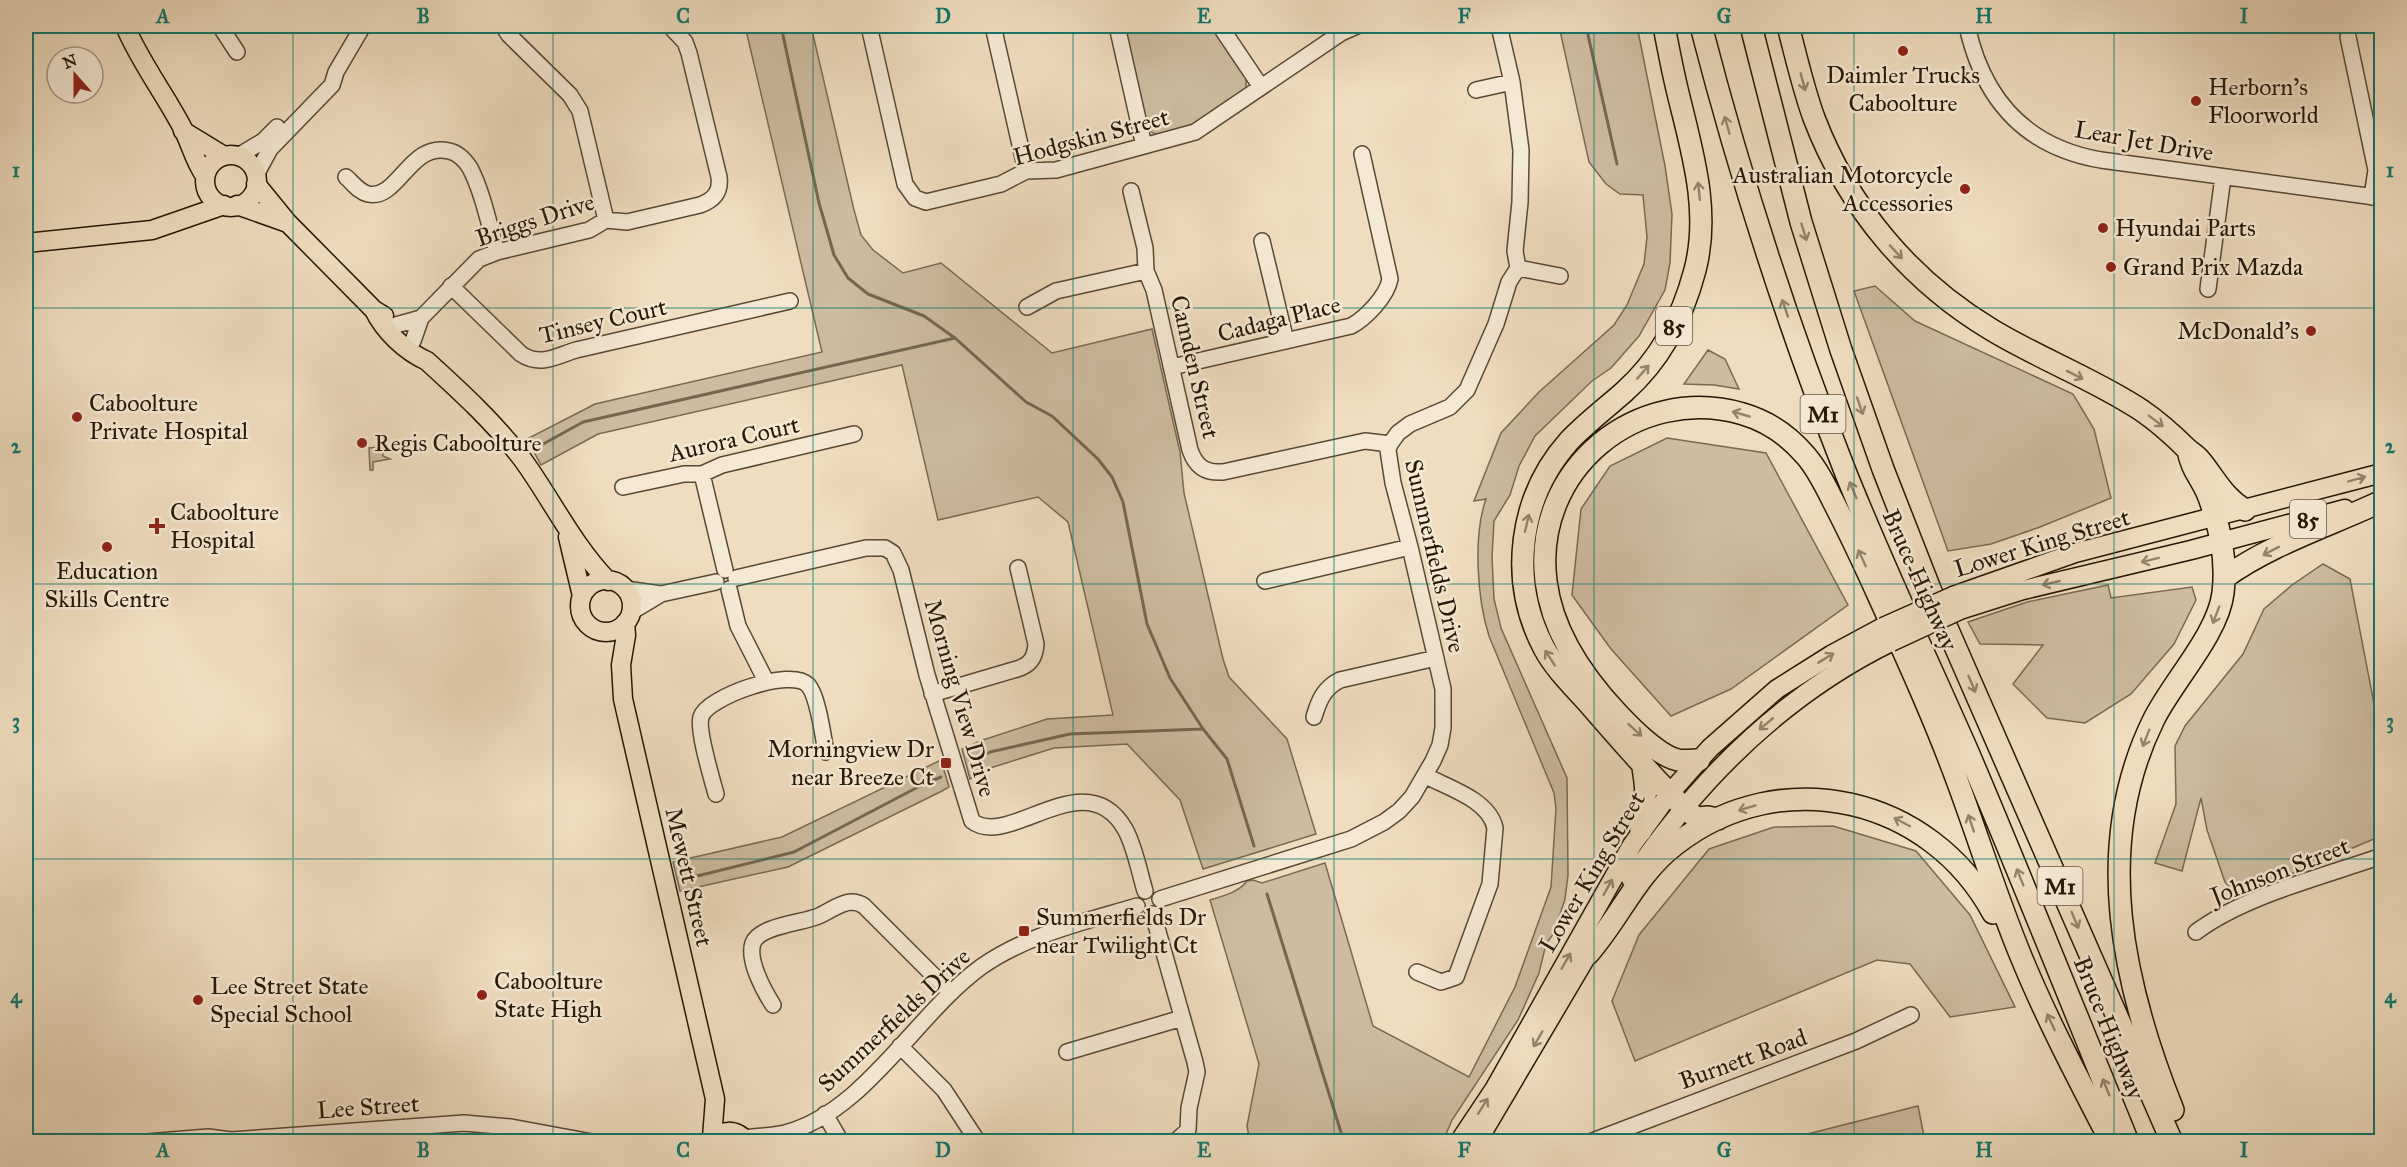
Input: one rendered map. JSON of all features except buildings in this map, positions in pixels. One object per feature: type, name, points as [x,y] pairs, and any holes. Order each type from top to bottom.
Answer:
[{"type":"highway","name":"85","points":[[1664,26],[1699,187],[1700,230],[1695,269],[1682,309],[1660,350],[1625,391],[1570,440],[1548,469],[1530,512],[1522,556],[1528,604],[1543,647],[1556,667],[1643,767],[1684,808]]},
{"type":"highway","points":[[1686,26],[1695,54],[1713,74]]},
{"type":"highway","name":"Bruce Highway","points":[[1701,26],[1713,74],[1772,271],[1846,474],[2004,838],[2128,1142]]},
{"type":"highway","name":"Bruce Highway","points":[[1751,26],[1816,274],[1883,469],[1930,589],[2172,1142]]},
{"type":"highway","points":[[1757,54],[1762,26]]},
{"type":"highway","points":[[1788,26],[1811,108],[1831,157],[1856,201],[1897,253],[1938,292],[1976,320],[2138,408],[2199,458],[2224,494],[2245,510]]},
{"type":"highway","points":[[1699,760],[1677,760],[1659,750],[1623,719],[1596,688],[1574,655],[1551,608],[1545,577],[1545,559],[1549,527],[1560,494],[1593,449],[1618,430],[1645,417],[1671,410],[1707,407],[1745,415],[1774,429],[1803,452],[1819,474],[1853,539],[1925,699],[2021,956],[2068,1058],[2111,1142]]},
{"type":"highway","points":[[2185,1142],[2150,1051],[2137,1006],[2122,922],[2118,859],[2121,825],[2139,755],[2167,696],[2214,622],[2222,597],[2224,578],[2221,542],[2208,493],[2190,463],[2188,450]]},
{"type":"highway","points":[[2224,578],[2292,540],[2382,501]]},
{"type":"highway","points":[[1641,831],[1639,817],[1644,805],[1646,790],[1643,767]]},
{"type":"highway","points":[[1588,954],[1626,898],[1661,857],[1688,835],[1718,819],[1765,803],[1813,799],[1857,805],[1887,815],[1934,842],[1964,870],[1987,903],[2008,942],[2021,956]]},
{"type":"highway","points":[[1684,808],[1698,818],[1708,816],[1718,819]]},
{"type":"main road","points":[[125,26],[137,52],[183,130],[212,198],[287,222]]},
{"type":"main road","points":[[183,130],[231,156],[250,163],[256,180],[287,222],[374,310],[396,325],[413,341],[427,361],[486,417],[511,446],[595,569],[608,581]]},
{"type":"main road","points":[[176,221],[189,209],[212,163],[231,156]]},
{"type":"main road","points":[[26,243],[152,230],[250,198],[256,180]]},
{"type":"main road","points":[[374,310],[381,324],[415,355],[427,361]]},
{"type":"main road","name":"85","points":[[2215,518],[2382,473]]},
{"type":"main road","name":"85","points":[[2221,542],[2382,501]]},
{"type":"main road","name":"Lower King Street","points":[[1459,1142],[1495,1088],[1641,831],[1699,760],[1729,730],[1777,689],[1822,660],[2065,556],[2215,518]]},
{"type":"main road","points":[[565,527],[582,596],[580,605],[583,619],[599,631],[613,631],[628,618],[630,596],[614,582],[592,584],[582,596]]},
{"type":"main road","name":"Lower King Street","points":[[1956,603],[2024,590],[2221,542]]},
{"type":"main road","name":"Mewett Street","points":[[628,618],[621,665],[624,699],[715,1099],[711,1140]]},
{"type":"main road","name":"Mewett Street","points":[[599,631],[621,665]]},
{"type":"main road","name":"Lower King Street","points":[[1477,1142],[1588,954],[1593,940],[1631,879],[1703,784],[1741,746],[1795,701],[1855,661],[1887,634]]},
{"type":"main road","name":"Mewett Street","points":[[715,1099],[742,1137]]},
{"type":"main road","points":[[711,1140],[725,1131],[742,1137]]},
{"type":"street","points":[[220,26],[237,52]]},
{"type":"street","points":[[256,180],[270,149],[332,85],[336,72],[363,26]]},
{"type":"street","points":[[503,26],[509,35],[570,95],[580,111],[606,220]]},
{"type":"street","name":"Briggs Drive","points":[[413,341],[421,318],[479,259],[497,252],[589,230],[606,220],[627,222],[700,205],[712,200],[718,192],[719,177],[689,52],[685,42],[669,26]]},
{"type":"street","name":"Hodgskin Street","points":[[869,26],[904,184],[915,198],[926,202],[934,202],[1001,184],[1026,171],[1045,172],[1195,132],[1341,33],[1357,26]]},
{"type":"street","points":[[993,26],[1026,171]]},
{"type":"street","points":[[1117,26],[1144,146]]},
{"type":"street","points":[[1220,26],[1261,87]]},
{"type":"street","name":"Summerfields Drive","points":[[1160,899],[1368,832],[1399,811],[1426,776],[1440,745],[1444,712],[1443,689],[1391,474],[1390,444],[1404,429],[1450,407],[1467,390],[1496,324],[1509,282],[1518,268],[1515,251],[1521,202],[1521,150],[1512,82],[1499,26]]},
{"type":"street","name":"Lear Jet Drive","points":[[1967,26],[1977,62],[1993,93],[2015,120],[2042,140],[2060,149],[2091,158],[2377,198]]},
{"type":"street","points":[[2348,37],[2376,170],[2377,198]]},
{"type":"street","points":[[231,156],[263,141],[323,81],[336,72]]},
{"type":"street","points":[[1476,90],[1512,82]]},
{"type":"street","points":[[346,177],[367,194],[381,193],[422,155],[436,150],[459,155],[470,169],[497,252]]},
{"type":"street","name":"Cadaga Place","points":[[1172,367],[1357,323],[1389,284],[1390,273],[1362,154]]},
{"type":"street","points":[[2208,289],[2223,177]]},
{"type":"street","name":"Camden Street","points":[[1131,191],[1145,248],[1146,271],[1154,290],[1190,450],[1197,464],[1207,471],[1223,472],[1365,441],[1390,444]]},
{"type":"street","points":[[1262,241],[1286,341]]},
{"type":"street","points":[[1518,268],[1560,276]]},
{"type":"street","points":[[1027,306],[1056,291],[1146,271]]},
{"type":"street","name":"Tinsey Court","points":[[451,286],[522,354],[536,361],[545,361],[576,350],[790,301]]},
{"type":"street","points":[[396,325],[421,318]]},
{"type":"street","name":"Aurora Court","points":[[623,487],[684,474],[702,474],[722,465],[854,434]]},
{"type":"street","points":[[702,474],[741,633],[766,681]]},
{"type":"street","points":[[1265,581],[1410,547]]},
{"type":"street","name":"Morning View Drive","points":[[625,590],[662,594],[866,548],[885,548],[892,554],[901,570],[932,694],[972,821],[978,826],[992,828],[1071,803],[1095,804],[1112,814],[1125,829],[1145,891]]},
{"type":"street","points":[[932,694],[1017,669],[1032,660],[1035,654],[1035,644],[1018,568]]},
{"type":"street","name":"Morning View Drive","points":[[628,618],[662,594]]},
{"type":"street","points":[[1314,717],[1320,698],[1332,683],[1436,658]]},
{"type":"street","points":[[716,794],[701,729],[702,715],[706,708],[766,681],[791,680],[808,685],[814,699],[826,752]]},
{"type":"street","points":[[1417,972],[1441,982],[1448,982],[1460,971],[1490,884],[1495,828],[1493,819],[1482,806],[1426,776]]},
{"type":"street","name":"Johnson Street","points":[[2196,932],[2230,911],[2253,901],[2382,856]]},
{"type":"street","points":[[1145,891],[1156,893],[1160,899],[1160,906],[1153,914],[1145,914],[1137,906],[1137,898],[1145,891]]},
{"type":"street","points":[[773,1005],[757,973],[752,950],[756,938],[770,929],[815,917],[849,902],[858,902],[864,906],[951,993]]},
{"type":"street","name":"Summerfields Drive","points":[[742,1137],[780,1137],[825,1114],[867,1080],[951,993],[981,967],[1035,938],[1137,906]]},
{"type":"street","points":[[1153,914],[1197,1072],[1189,1108],[1188,1130],[1175,1142]]},
{"type":"street","name":"Burnett Road","points":[[1590,1142],[1856,1041],[1911,1015]]},
{"type":"street","points":[[1067,1052],[1182,1018]]},
{"type":"street","points":[[900,1046],[944,1090],[978,1142]]},
{"type":"street","points":[[825,1114],[841,1142]]},
{"type":"street","name":"Lee Street","points":[[147,1142],[208,1137],[231,1141],[464,1123],[510,1126],[592,1142]]},
{"type":"shaded area","points":[[745,26],[811,26],[861,235],[873,250],[903,273],[941,263],[1052,353],[1152,329],[1180,452],[1184,493],[1223,659],[1229,677],[1287,739],[1316,834],[1203,869],[1180,800],[1127,744],[1054,748],[987,769],[970,779],[962,749],[1047,719],[1113,715],[1068,522],[1038,497],[938,520],[902,365],[598,434],[541,465],[527,439],[595,404],[822,352]]},
{"type":"shaded area","points":[[1125,26],[1213,26],[1246,74],[1246,90],[1198,124],[1170,135],[1157,134],[1146,128],[1123,28]]},
{"type":"shaded area","points":[[1559,26],[1637,26],[1665,166],[1672,214],[1670,263],[1665,290],[1639,336],[1611,368],[1592,381],[1535,436],[1519,466],[1510,495],[1494,521],[1492,557],[1494,599],[1501,628],[1567,778],[1568,875],[1565,899],[1554,933],[1546,944],[1539,973],[1518,1020],[1452,1120],[1443,1141],[1250,1141],[1247,1126],[1259,1064],[1210,900],[1235,891],[1247,881],[1262,883],[1325,863],[1373,1026],[1469,1077],[1515,987],[1551,887],[1556,808],[1554,793],[1489,636],[1479,586],[1478,567],[1479,531],[1486,499],[1474,501],[1501,433],[1539,392],[1614,325],[1627,305],[1644,264],[1647,237],[1643,195],[1620,194],[1606,184],[1589,162]]},
{"type":"shaded area","points":[[1875,286],[1915,321],[2073,394],[2094,429],[2111,498],[1991,544],[1948,551],[1854,291]]},
{"type":"shaded area","points":[[1708,350],[1725,359],[1739,389],[1684,384]]},
{"type":"shaded area","points":[[1667,438],[1766,453],[1848,605],[1731,689],[1671,716],[1611,649],[1572,595],[1581,509],[1610,466]]},
{"type":"shaded area","points":[[379,439],[383,439],[383,456],[390,459],[373,462],[373,470],[370,470],[369,448],[380,447]]},
{"type":"shaded area","points":[[2323,564],[2350,579],[2381,740],[2381,836],[2239,896],[2225,882],[2207,830],[2201,798],[2182,871],[2155,863],[2176,804],[2175,746],[2185,726],[2243,654],[2264,609],[2292,585]]},
{"type":"shaded area","points":[[2108,585],[2111,598],[2192,587],[2196,600],[2174,644],[2131,694],[2085,723],[2047,718],[2013,684],[2043,645],[1980,644],[1968,622],[2027,602]]},
{"type":"shaded area","points":[[941,760],[949,787],[942,791],[788,867],[680,891],[673,862],[782,837]]},
{"type":"shaded area","points":[[1833,826],[1916,851],[1970,915],[2015,1007],[1950,1017],[1910,964],[1877,960],[1635,1061],[1612,1001],[1639,935],[1709,849],[1774,827]]},
{"type":"shaded area","points":[[1918,1106],[1925,1141],[1780,1141]]},
{"type":"waterway","points":[[781,26],[819,203],[834,255],[848,278],[868,294],[924,316],[955,338],[1026,402],[1052,416],[1098,459],[1112,477],[1123,502],[1147,624],[1170,678],[1203,729],[1227,759],[1254,846]]},
{"type":"waterway","points":[[1586,26],[1617,164]]},
{"type":"waterway","points":[[536,448],[583,422],[955,338]]},
{"type":"waterway","points":[[970,763],[990,752],[1070,734],[1203,729]]},
{"type":"waterway","points":[[685,879],[794,852],[941,777]]},
{"type":"waterway","points":[[1267,894],[1344,1142]]},
{"type":"place","name":"Daimler Trucks Caboolture","points":[[1903,51]]},
{"type":"place","name":"Herborn's Floorworld","points":[[2196,101]]},
{"type":"place","name":"Australian Motorcycle Accessories","points":[[1965,189]]},
{"type":"place","name":"Hyundai Parts","points":[[2103,228]]},
{"type":"place","name":"Grand Prix Mazda","points":[[2111,267]]},
{"type":"place","name":"McDonald's","points":[[2311,331]]},
{"type":"place","name":"Caboolture Private Hospital","points":[[77,417]]},
{"type":"place","name":"Regis Caboolture","points":[[362,443]]},
{"type":"place","name":"Caboolture Hospital","points":[[157,526]]},
{"type":"place","name":"Education Skills Centre","points":[[107,547]]},
{"type":"place","name":"Morningview Dr near Breeze Ct","points":[[946,763]]},
{"type":"place","name":"Summerfields Dr near Twilight Ct","points":[[1024,931]]},
{"type":"place","name":"Caboolture State High","points":[[482,995]]},
{"type":"place","name":"Lee Street State Special School","points":[[198,1000]]}]
